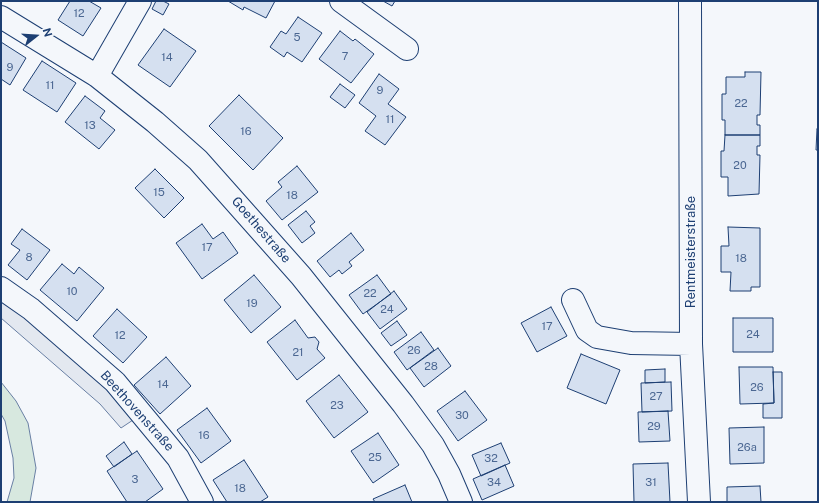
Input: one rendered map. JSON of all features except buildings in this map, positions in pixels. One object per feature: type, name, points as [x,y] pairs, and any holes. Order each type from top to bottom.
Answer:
[{"type":"street","points":[[97,76],[140,1]]},
{"type":"street","points":[[341,1],[408,49]]},
{"type":"street","name":"Rentmeisterstraße","points":[[690,1],[691,344],[699,502]]},
{"type":"street","name":"Goethestraße","points":[[1,17],[97,76],[155,122],[198,160],[301,276],[399,398],[420,427],[449,474],[461,502]]},
{"type":"street","name":"Beethovenstraße","points":[[1,288],[31,309],[115,382],[178,458],[202,502]]},
{"type":"street","points":[[573,300],[587,330],[598,337],[631,343],[691,344]]},
{"type":"shaded area","points":[[1,295],[112,392],[136,418],[121,428],[100,404],[1,318]]},
{"type":"shaded area","points":[[1,382],[16,401],[28,423],[36,468],[30,502],[7,502],[14,478],[13,458],[5,421],[1,414]]}]
